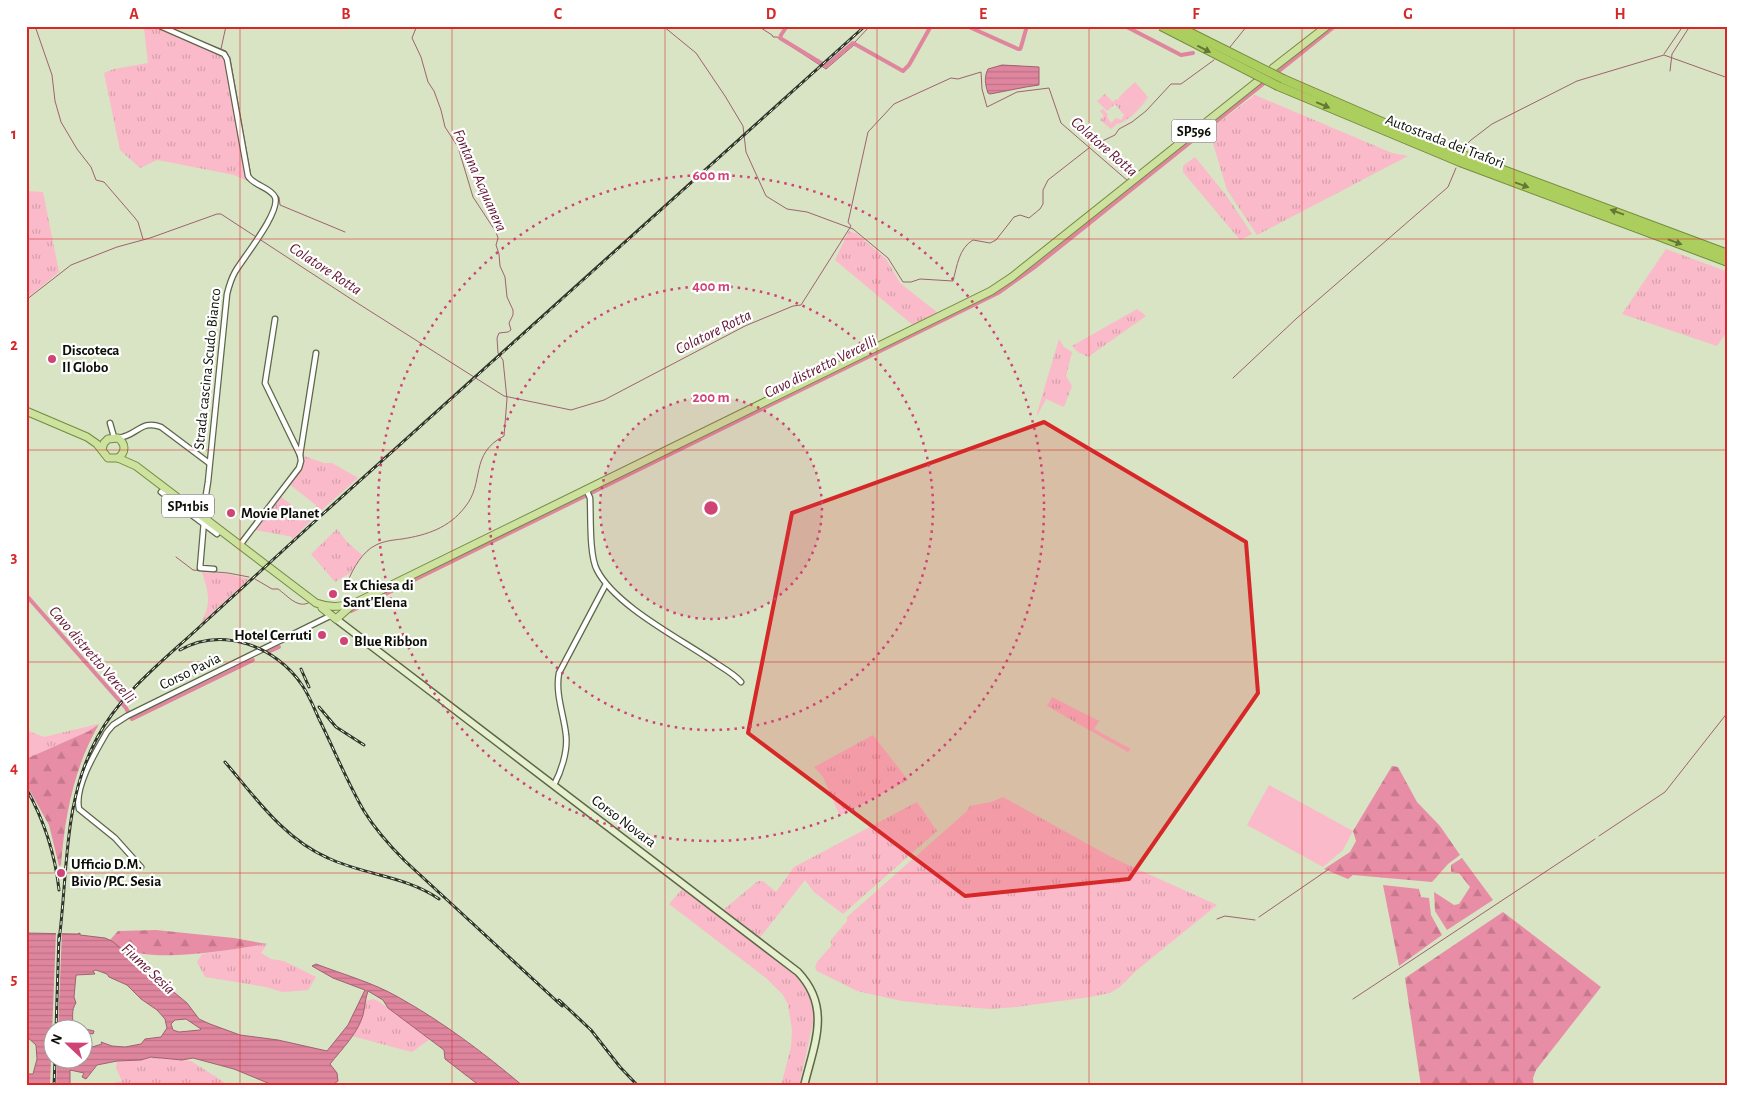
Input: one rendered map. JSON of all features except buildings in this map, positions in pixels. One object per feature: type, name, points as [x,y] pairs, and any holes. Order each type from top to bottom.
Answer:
[{"type":"highway","name":"Autostrada dei Trafori","points":[[1161,26],[1280,82],[1460,162],[1728,262]]},
{"type":"highway","name":"Autostrada dei Trafori","points":[[1177,26],[1280,82],[1454,151],[1728,254]]},
{"type":"main road","points":[[1273,68],[1328,26]]},
{"type":"main road","name":"SP596","points":[[587,490],[1002,284],[1258,81]]},
{"type":"main road","name":"SP11bis","points":[[26,411],[87,437],[102,449],[108,458],[118,458],[136,466],[202,519],[240,545],[316,603]]},
{"type":"main road","name":"SP11bis","points":[[87,437],[111,438],[124,448],[136,466]]},
{"type":"main road","points":[[102,449],[111,438]]},
{"type":"main road","points":[[118,458],[124,448]]},
{"type":"main road","points":[[334,617],[349,606],[587,490]]},
{"type":"main road","points":[[316,603],[327,607],[349,606]]},
{"type":"main road","name":"Corso Novara","points":[[316,603],[798,972],[812,988],[819,1015],[817,1032],[804,1086]]},
{"type":"main road","points":[[349,606],[346,617],[351,629]]},
{"type":"street","name":"Strada cascina Scudo Bianco","points":[[160,26],[220,52],[227,59],[247,173],[253,182],[274,196],[276,201],[268,223],[235,272],[226,294],[202,519],[200,568],[214,570]]},
{"type":"street","points":[[275,319],[265,383],[300,455]]},
{"type":"street","points":[[240,545],[299,468],[316,352]]},
{"type":"street","points":[[111,425],[111,438],[130,435],[147,424],[162,427],[209,463]]},
{"type":"street","points":[[124,448],[130,435]]},
{"type":"street","points":[[587,490],[590,498],[593,560],[596,570],[606,584],[620,598],[669,635],[695,648],[742,682]]},
{"type":"street","points":[[161,492],[202,519],[217,534]]},
{"type":"street","points":[[554,785],[564,756],[567,737],[558,686],[559,673],[606,584]]},
{"type":"street","name":"Corso Pavia","points":[[141,867],[115,838],[84,814],[78,806],[83,782],[100,745],[113,725],[129,715],[334,617]]},
{"type":"highlighted area","points":[[1044,422],[1246,542],[1258,693],[1129,879],[965,896],[748,733],[792,513]]},
{"type":"green space","points":[[143,26],[156,26],[222,55],[226,62],[245,173],[252,183],[234,175],[157,160],[140,168],[120,150],[104,73],[114,69],[148,63]]},
{"type":"green space","points":[[1135,82],[1148,97],[1133,111],[1120,96]]},
{"type":"green space","points":[[1105,94],[1113,102],[1116,99],[1118,100],[1120,96],[1133,111],[1149,97],[1132,116],[1111,129],[1100,120],[1104,116],[1100,111],[1103,109],[1111,123],[1116,118],[1121,120],[1124,115],[1115,104],[1107,111],[1097,101]]},
{"type":"green space","points":[[1255,95],[1392,153],[1408,156],[1257,235],[1227,190],[1209,130]]},
{"type":"green space","points":[[1195,157],[1226,195],[1252,234],[1240,240],[1183,172],[1183,166]]},
{"type":"green space","points":[[26,191],[43,192],[59,272],[26,299]]},
{"type":"green space","points":[[849,231],[857,234],[886,259],[900,283],[938,313],[914,326],[835,260]]},
{"type":"green space","points":[[1666,249],[1728,272],[1728,330],[1717,346],[1622,314]]},
{"type":"green space","points":[[1137,309],[1146,316],[1088,357],[1078,352],[1072,346]]},
{"type":"green space","points":[[1059,339],[1064,347],[1072,352],[1066,376],[1072,386],[1064,407],[1046,399],[1037,416],[1037,413]]},
{"type":"green space","points":[[304,456],[324,463],[332,463],[358,478],[315,516],[316,505],[289,484],[303,465]]},
{"type":"green space","points":[[280,496],[311,520],[292,540],[292,537],[255,530]]},
{"type":"green space","points":[[337,529],[347,542],[362,555],[350,573],[335,582],[311,554]]},
{"type":"green space","points":[[202,572],[227,574],[249,579],[200,624],[208,605]]},
{"type":"green space","points":[[1052,697],[1099,721],[1094,729],[1131,749],[1128,752],[1047,706]]},
{"type":"green space","points":[[98,724],[89,731],[26,759],[26,730],[44,737]]},
{"type":"green space","points":[[99,724],[83,757],[72,792],[65,828],[61,865],[59,866],[49,825],[26,784],[26,759],[89,731]]},
{"type":"green space","points":[[873,735],[908,780],[841,815],[823,777],[814,767]]},
{"type":"green space","points":[[1392,766],[1398,767],[1417,802],[1440,826],[1460,855],[1448,864],[1432,882],[1353,875],[1348,879],[1324,869],[1350,852],[1356,841],[1353,831]]},
{"type":"green space","points":[[1269,785],[1353,831],[1343,850],[1323,867],[1247,825]]},
{"type":"green space","points":[[1003,797],[1113,858],[1217,905],[1137,970],[1120,987],[1110,993],[1090,997],[991,1009],[939,1005],[902,1001],[857,991],[817,971],[815,968],[817,962],[832,945],[830,941],[847,921],[847,917],[966,812],[970,806],[991,802]]},
{"type":"green space","points":[[917,802],[937,831],[843,914],[814,892],[805,880],[758,940],[722,911],[758,881],[763,881],[776,892],[794,867]]},
{"type":"green space","points":[[1462,858],[1493,900],[1447,930],[1435,911],[1434,892],[1454,905],[1459,904],[1470,887],[1459,873],[1451,872],[1451,865]]},
{"type":"green space","points":[[1383,885],[1419,889],[1421,897],[1429,898],[1431,915],[1442,935],[1399,966]]},
{"type":"green space","points":[[682,889],[788,968],[799,979],[810,997],[814,1018],[799,1086],[781,1086],[791,1047],[792,1030],[788,1005],[783,995],[766,978],[669,904]]},
{"type":"green space","points":[[1503,912],[1601,987],[1536,1070],[1533,1078],[1534,1086],[1421,1086],[1405,978]]},
{"type":"green space","points":[[156,930],[234,938],[267,944],[194,954],[155,955],[122,949],[110,940],[118,931]]},
{"type":"green space","points":[[267,944],[261,953],[271,959],[284,961],[316,977],[308,990],[282,992],[266,987],[205,977],[197,962],[202,954]]},
{"type":"green space","points":[[373,999],[430,1039],[412,1052],[352,1036],[363,1015],[365,1001]]},
{"type":"green space","points":[[151,1057],[191,1061],[230,1086],[113,1086],[114,1083],[122,1081],[116,1068],[117,1061],[141,1060]]},
{"type":"shaded area","points":[[1002,65],[1039,67],[1039,85],[988,93],[985,81],[988,69]]},
{"type":"shaded area","points":[[26,933],[80,933],[80,935],[105,938],[112,941],[187,1003],[199,1019],[240,1035],[278,1040],[327,1051],[348,1025],[365,990],[333,978],[312,966],[316,964],[379,987],[415,1007],[463,1038],[523,1086],[480,1086],[445,1059],[444,1050],[388,1008],[383,1000],[368,991],[361,1022],[349,1041],[330,1064],[337,1073],[338,1081],[331,1086],[275,1086],[234,1069],[193,1058],[182,1060],[151,1057],[141,1060],[117,1061],[97,1065],[86,1079],[82,1077],[84,1073],[70,1070],[70,1086],[26,1086],[26,1074],[33,1074],[37,1059],[36,1045],[26,1036]],"holes":[[[96,970],[107,974],[109,977],[127,985],[165,1019],[167,1028],[161,1037],[145,1039],[141,1044],[125,1047],[112,1046],[101,1042],[102,1044],[92,1047],[92,1070],[42,1070],[42,1020],[73,1020],[73,1008],[76,1003],[74,997],[76,975],[95,974],[93,971]],[[186,1019],[201,1029],[179,1032],[173,1030],[171,1024],[175,1020]]]},
{"type":"pier","points":[[62,931],[58,1020],[52,1020],[56,932]]},
{"type":"pier","points":[[51,1070],[57,1070],[56,1086],[50,1086]]},
{"type":"waterway","points":[[35,26],[52,75],[55,101],[61,122],[77,149],[91,167],[96,180],[104,182],[138,222],[143,239]]},
{"type":"waterway","points":[[221,49],[226,26]]},
{"type":"waterway","name":"Fontana Acquanera","points":[[348,581],[359,560],[371,548],[385,542],[429,533],[445,525],[459,514],[471,498],[486,451],[493,443],[504,436],[507,399],[503,360],[498,353],[497,338],[499,333],[511,330],[509,323],[513,310],[507,297],[505,277],[500,266],[496,245],[498,238],[473,197],[458,147],[445,127],[434,91],[428,82],[421,57],[412,38],[415,26]]},
{"type":"waterway","points":[[663,26],[696,53],[725,96],[743,126],[746,152],[766,196],[787,209],[807,212],[853,229],[888,258],[903,282],[920,279],[953,281],[959,258],[968,243],[973,240],[990,243],[996,240],[1014,217],[1020,215],[1029,218],[1043,204],[1043,190],[1048,180],[1089,148]]},
{"type":"waterway","points":[[758,26],[826,69],[854,45]]},
{"type":"waterway","points":[[787,26],[780,38],[826,66],[853,43],[903,71],[909,65],[931,26]]},
{"type":"waterway","points":[[854,43],[870,26]]},
{"type":"waterway","points":[[967,26],[1018,49],[1021,47],[1027,26]]},
{"type":"waterway","points":[[1125,26],[1181,55],[1193,53]]},
{"type":"waterway","points":[[1230,47],[1247,26]]},
{"type":"waterway","name":"Cavo distretto Vercelli","points":[[1279,71],[1335,26]]},
{"type":"waterway","points":[[1664,54],[1683,26]]},
{"type":"waterway","points":[[1670,71],[1672,54],[1690,26]]},
{"type":"waterway","points":[[193,38],[226,51],[230,58],[251,176]]},
{"type":"waterway","points":[[1463,148],[1492,124],[1577,81],[1664,55],[1728,78]]},
{"type":"waterway","points":[[1096,144],[1115,135],[1119,129],[1146,111],[1171,84],[1181,84],[1214,60]]},
{"type":"waterway","name":"Colatore Rotta","points":[[26,300],[71,265],[117,247],[221,214],[504,396],[571,410],[604,400],[745,326],[793,306],[801,305],[851,226],[848,222],[868,132],[894,104],[951,78],[958,79],[981,72],[982,89],[987,107],[1017,92],[1049,88],[1061,123],[1128,181]]},
{"type":"waterway","name":"Cavo distretto Vercelli","points":[[351,611],[998,293],[1036,266],[1263,84]]},
{"type":"waterway","points":[[1233,378],[1297,318],[1448,187],[1456,168]]},
{"type":"waterway","points":[[274,193],[279,197],[280,205],[345,232]]},
{"type":"waterway","name":"Fontana Acquanera","points":[[176,557],[193,570],[249,577]]},
{"type":"waterway","name":"Fontana Acquanera","points":[[255,579],[272,589],[278,589],[297,603],[306,604],[310,602]]},
{"type":"waterway","name":"Cavo distretto Vercelli","points":[[26,595],[126,708],[132,719],[253,660]]},
{"type":"waterway","name":"Cavo distretto Vercelli","points":[[268,652],[279,647]]},
{"type":"waterway","points":[[1599,836],[1665,792],[1728,712]]},
{"type":"waterway","points":[[1353,999],[1595,839]]},
{"type":"waterway","points":[[1259,917],[1329,869]]},
{"type":"waterway","points":[[1217,919],[1225,916],[1255,920]]},
{"type":"railway","points":[[59,941],[72,812],[78,787],[86,762],[97,738],[106,722],[129,694],[154,668],[325,512],[865,26]]},
{"type":"railway","points":[[180,650],[196,643],[230,640],[263,650],[291,671],[307,693],[352,789],[378,831],[405,861],[562,1006]]},
{"type":"railway","points":[[301,669],[309,687]]},
{"type":"railway","points":[[319,707],[336,727],[364,745]]},
{"type":"railway","points":[[225,762],[271,816],[284,829],[312,850],[342,864],[413,885],[439,899]]},
{"type":"railway","points":[[26,788],[48,837],[55,863],[59,890]]},
{"type":"railway","points":[[56,1020],[59,935]]},
{"type":"railway","points":[[559,1000],[591,1030],[620,1067],[638,1086]]},
{"type":"railway","points":[[54,1086],[55,1070]]},
{"type":"place","name":"Discoteca Il Globo","points":[[52,359]]},
{"type":"place","name":"Movie Planet","points":[[231,513]]},
{"type":"place","name":"Ex Chiesa di Sant'Elena","points":[[333,594]]},
{"type":"place","name":"Hotel Cerruti","points":[[322,635]]},
{"type":"place","name":"Blue Ribbon","points":[[344,641]]},
{"type":"place","name":"Ufficio D.M. Bivio /P.C. Sesia","points":[[61,873]]},
{"type":"water label","name":"Fiume Sesia","points":[[149,968]]}]
